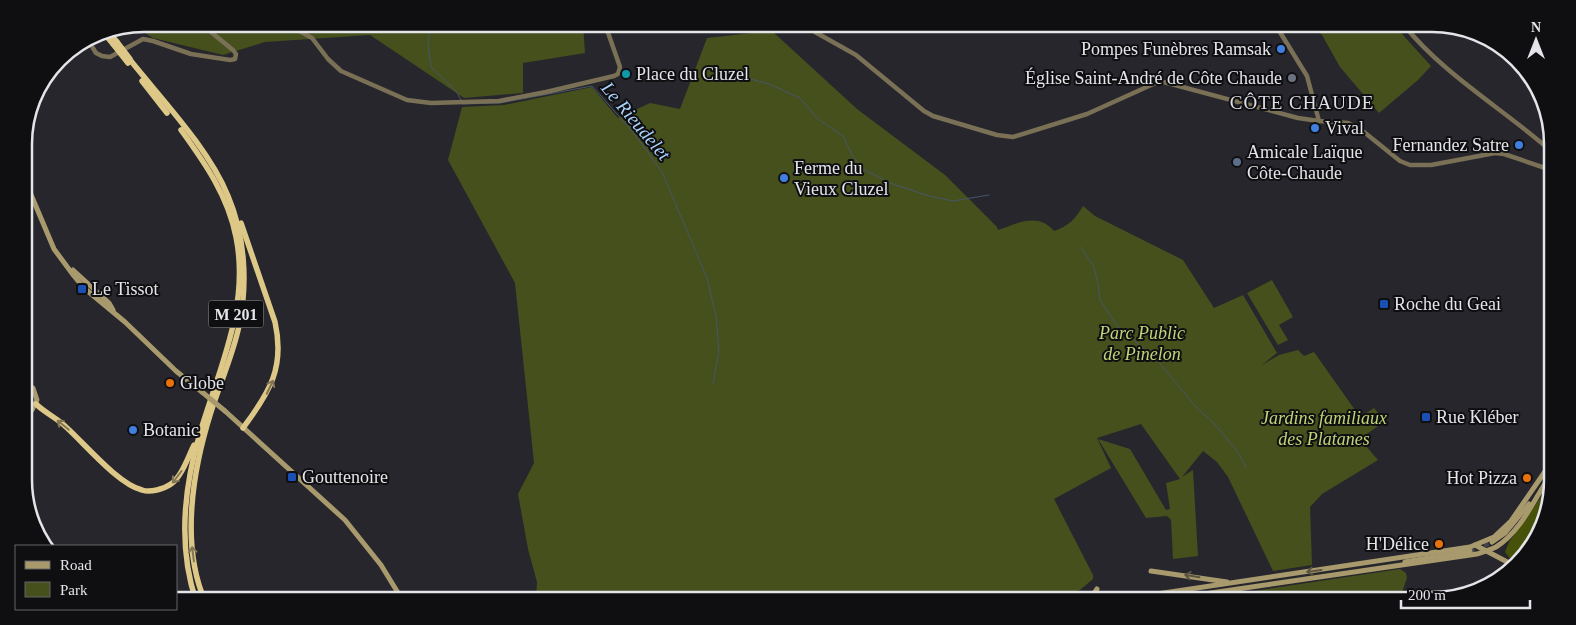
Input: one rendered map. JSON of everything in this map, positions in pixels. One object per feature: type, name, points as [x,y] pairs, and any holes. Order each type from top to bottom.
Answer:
[{"type":"highway","name":"M 201","points":[[110,38],[115,43]]},
{"type":"highway","name":"M 201","points":[[112,38],[217,171],[229,196],[240,235],[244,258],[244,292],[239,326],[211,412],[199,458],[194,490],[192,539],[195,568],[202,592]]},
{"type":"highway","name":"M 201","points":[[130,62],[209,170],[225,202],[236,237],[240,289],[235,321],[199,434],[189,479],[184,540],[194,592]]},
{"type":"highway","points":[[229,196],[236,210],[262,283],[278,336],[279,353],[274,380],[244,428]]},
{"type":"highway","points":[[36,404],[64,426],[125,482],[143,491],[158,490],[172,484],[183,469],[199,434]]},
{"type":"main road","points":[[33,198],[54,248],[84,288],[327,502],[345,520],[381,565],[398,592]]},
{"type":"main road","points":[[32,390],[36,395],[36,404],[32,410]]},
{"type":"main road","points":[[1513,524],[1544,473]]},
{"type":"main road","points":[[1218,592],[1361,571],[1475,545],[1494,537],[1511,521],[1544,473]]},
{"type":"main road","points":[[1492,542],[1505,533],[1544,485]]},
{"type":"main road","points":[[1171,592],[1362,564],[1477,554],[1504,542],[1519,525],[1544,486]]},
{"type":"main road","points":[[1475,545],[1508,563]]},
{"type":"main road","points":[[1415,559],[1470,551]]},
{"type":"main road","points":[[1151,571],[1232,583]]},
{"type":"street","points":[[816,32],[856,55],[924,111],[940,118],[996,135],[1013,137],[1087,114],[1160,81],[1284,114],[1319,121],[1348,123],[1364,132],[1400,161],[1410,165],[1431,165],[1495,153],[1504,154],[1544,167]]},
{"type":"street","points":[[1280,32],[1306,76],[1319,121]]},
{"type":"street","points":[[1409,32],[1444,67],[1544,146]]},
{"type":"street","points":[[92,46],[96,53],[110,57],[143,39],[191,54],[230,60],[235,59],[236,54],[234,50],[212,33]]},
{"type":"street","points":[[303,33],[312,38],[328,59],[341,71],[354,77],[407,100],[462,102],[499,101],[618,74],[620,67],[608,33]]},
{"type":"green space","points":[[1319,32],[1400,32],[1431,66],[1418,80],[1379,113],[1340,67]]},
{"type":"green space","points":[[145,33],[584,33],[585,53],[523,63],[523,93],[464,98],[370,35],[265,42],[223,55],[153,38]]},
{"type":"green space","points":[[774,33],[857,109],[945,175],[998,230],[1020,222],[1035,220],[1048,225],[1054,231],[1072,221],[1083,206],[1095,216],[1183,260],[1214,308],[1243,295],[1277,353],[1262,365],[1279,355],[1298,350],[1304,356],[1314,352],[1360,417],[1374,408],[1385,421],[1360,439],[1378,460],[1322,494],[1310,507],[1312,565],[1273,571],[1228,477],[1217,462],[1203,451],[1182,477],[1193,470],[1198,556],[1173,559],[1171,520],[1167,516],[1146,518],[1098,439],[1130,449],[1166,510],[1170,509],[1166,483],[1180,479],[1141,424],[1097,438],[1111,468],[1054,499],[1093,575],[1093,579],[1080,590],[1073,592],[536,592],[537,582],[528,549],[518,494],[534,463],[515,283],[448,160],[462,107],[504,105],[592,87],[618,118],[650,103],[680,109],[707,38]]},
{"type":"green space","points":[[1272,280],[1293,317],[1279,325],[1288,340],[1278,345],[1247,293]]},
{"type":"green space","points":[[1543,494],[1538,517],[1532,530],[1525,543],[1511,560],[1505,552],[1509,542]]},
{"type":"green space","points":[[1400,569],[1406,573],[1407,578],[1402,592],[1248,592]]},
{"type":"waterway","name":"Le Rieudelet","points":[[429,33],[428,45],[431,67],[456,91],[461,100]]},
{"type":"waterway","points":[[728,73],[769,84],[800,98],[818,119],[843,136],[852,155],[863,169],[890,183],[929,196],[953,201],[989,195]]},
{"type":"waterway","name":"Le Rieudelet","points":[[462,104],[500,103],[592,86],[633,132],[662,172],[707,278],[716,316],[719,351],[713,384]]},
{"type":"waterway","points":[[1081,247],[1093,265],[1100,300],[1118,327],[1156,359],[1197,408],[1213,422],[1237,451],[1246,467]]},
{"type":"tunnel","points":[[1470,551],[1492,542]]},
{"type":"place","name":"Pompes Funèbres Ramsak","points":[[1281,49]]},
{"type":"place","name":"Place du Cluzel","points":[[626,74]]},
{"type":"place","name":"Église Saint-André de Côte Chaude","points":[[1292,78]]},
{"type":"place","name":"Vival","points":[[1315,128]]},
{"type":"place","name":"Fernandez Satre","points":[[1519,145]]},
{"type":"place","name":"Amicale Laïque Côte-Chaude","points":[[1237,162]]},
{"type":"place","name":"Ferme du Vieux Cluzel","points":[[784,178]]},
{"type":"place","name":"Le Tissot","points":[[82,289]]},
{"type":"place","name":"Roche du Geai","points":[[1384,304]]},
{"type":"place","name":"Globe","points":[[170,383]]},
{"type":"place","name":"Rue Kléber","points":[[1426,417]]},
{"type":"place","name":"Botanic","points":[[133,430]]},
{"type":"place","name":"Gouttenoire","points":[[292,477]]},
{"type":"place","name":"Hot Pizza","points":[[1527,478]]},
{"type":"place","name":"H'Délice","points":[[1439,544]]},
{"type":"district","name":"CÔTE CHAUDE","points":[[1302,102]]},
{"type":"park label","name":"Parc Public de Pinelon","points":[[1142,343]]},
{"type":"park label","name":"Jardins familiaux des Platanes","points":[[1324,428]]}]
